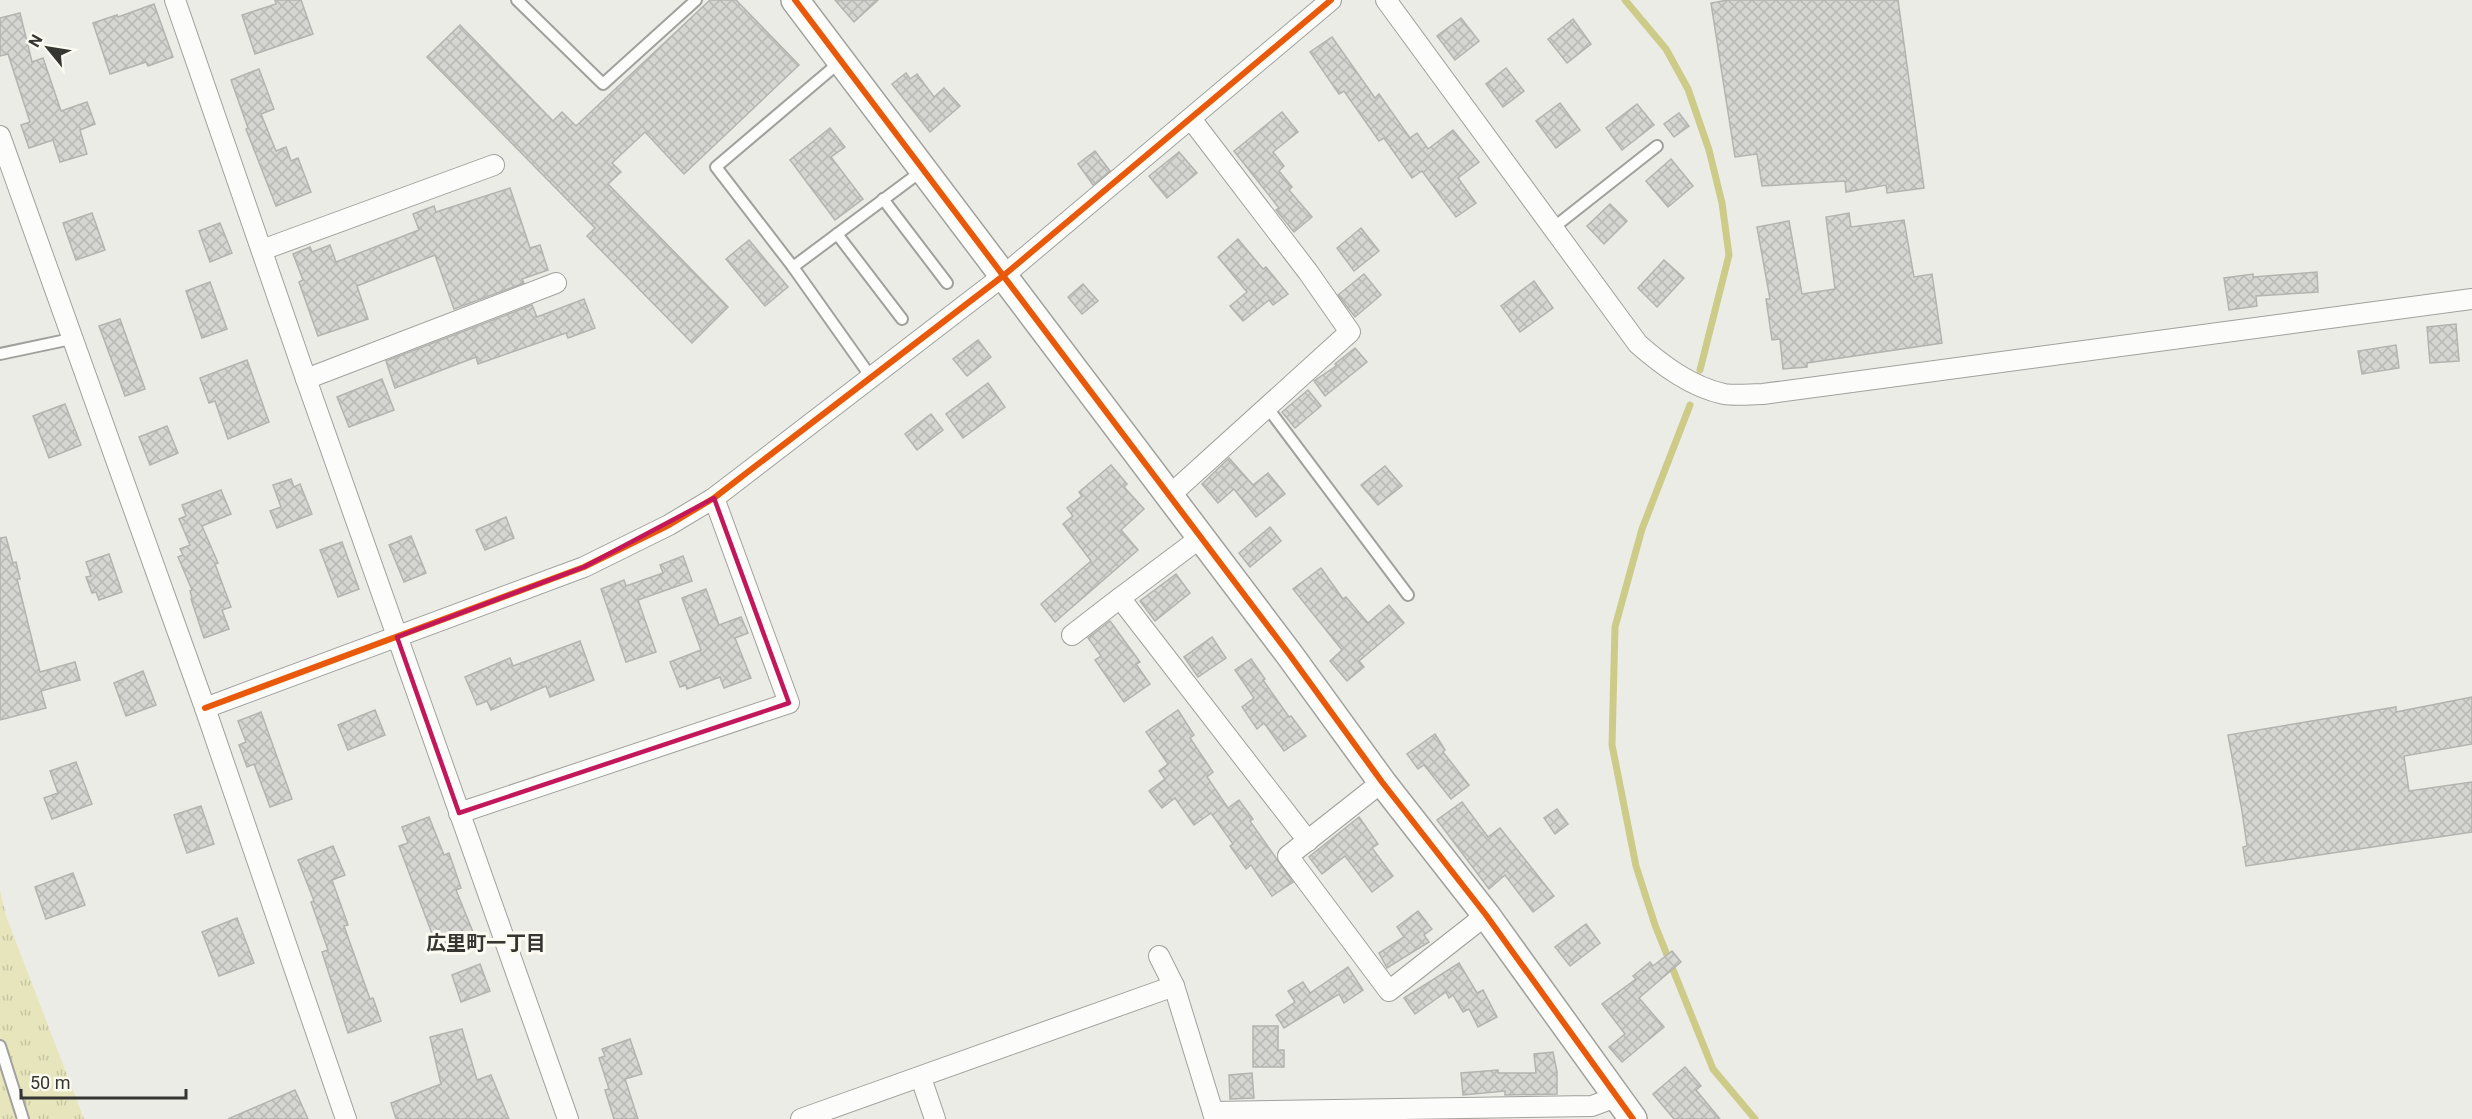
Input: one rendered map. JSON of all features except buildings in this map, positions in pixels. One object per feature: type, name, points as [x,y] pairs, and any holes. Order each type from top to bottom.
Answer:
[{"type":"street","points":[[175,0],[306,379],[568,1119]]},
{"type":"street","points":[[795,0],[1289,654],[1382,782],[1486,915],[1633,1119]]},
{"type":"street","points":[[205,708],[584,567],[669,525],[714,498],[1003,276],[1331,0]]},
{"type":"street","points":[[1386,0],[1638,344],[1664,367],[1693,382],[1725,394],[1763,394],[2472,299]]},
{"type":"street","points":[[1168,496],[1350,332],[1308,272],[1191,119]]},
{"type":"street","points":[[0,136],[205,708],[346,1119]]},
{"type":"street","points":[[262,250],[494,165]]},
{"type":"street","points":[[306,379],[556,283]]},
{"type":"street","points":[[459,813],[789,703],[714,498]]},
{"type":"street","points":[[1072,635],[1200,537]]},
{"type":"street","points":[[1120,598],[1308,841]]},
{"type":"street","points":[[1382,782],[1288,856],[1389,991],[1486,915]]},
{"type":"street","points":[[1159,956],[1174,986],[1214,1115],[1592,1106],[1616,1096]]},
{"type":"street","points":[[801,1119],[1174,986]]},
{"type":"street","points":[[921,1078],[935,1119]]},
{"type":"lane","points":[[517,0],[603,84],[696,0]]},
{"type":"lane","points":[[841,61],[716,167],[871,377]]},
{"type":"lane","points":[[1553,228],[1657,146]]},
{"type":"lane","points":[[792,267],[923,170]]},
{"type":"lane","points":[[883,199],[947,283]]},
{"type":"lane","points":[[837,234],[902,319]]},
{"type":"lane","points":[[0,354],[71,339]]},
{"type":"lane","points":[[1267,407],[1408,595]]},
{"type":"lane","points":[[0,1046],[23,1119]]},
{"type":"highlighted area","points":[[714,498],[789,703],[459,813],[397,637],[584,567]]},
{"type":"green space","points":[[0,890],[6,916],[84,1119],[0,1119]]},
{"type":"waterway","points":[[1625,0],[1666,49],[1688,89],[1709,150],[1722,203],[1729,255],[1700,370]]},
{"type":"waterway","points":[[1690,405],[1642,529],[1615,627],[1612,745],[1636,866],[1655,925],[1713,1069],[1755,1119]]},
{"type":"cycle path","points":[[795,0],[1289,654],[1382,782],[1486,915],[1633,1119]]},
{"type":"cycle path","points":[[205,708],[584,567],[669,525],[714,498],[1003,276],[1331,0]]},
{"type":"district","name":"広里町一丁目","points":[[486,943]]}]
